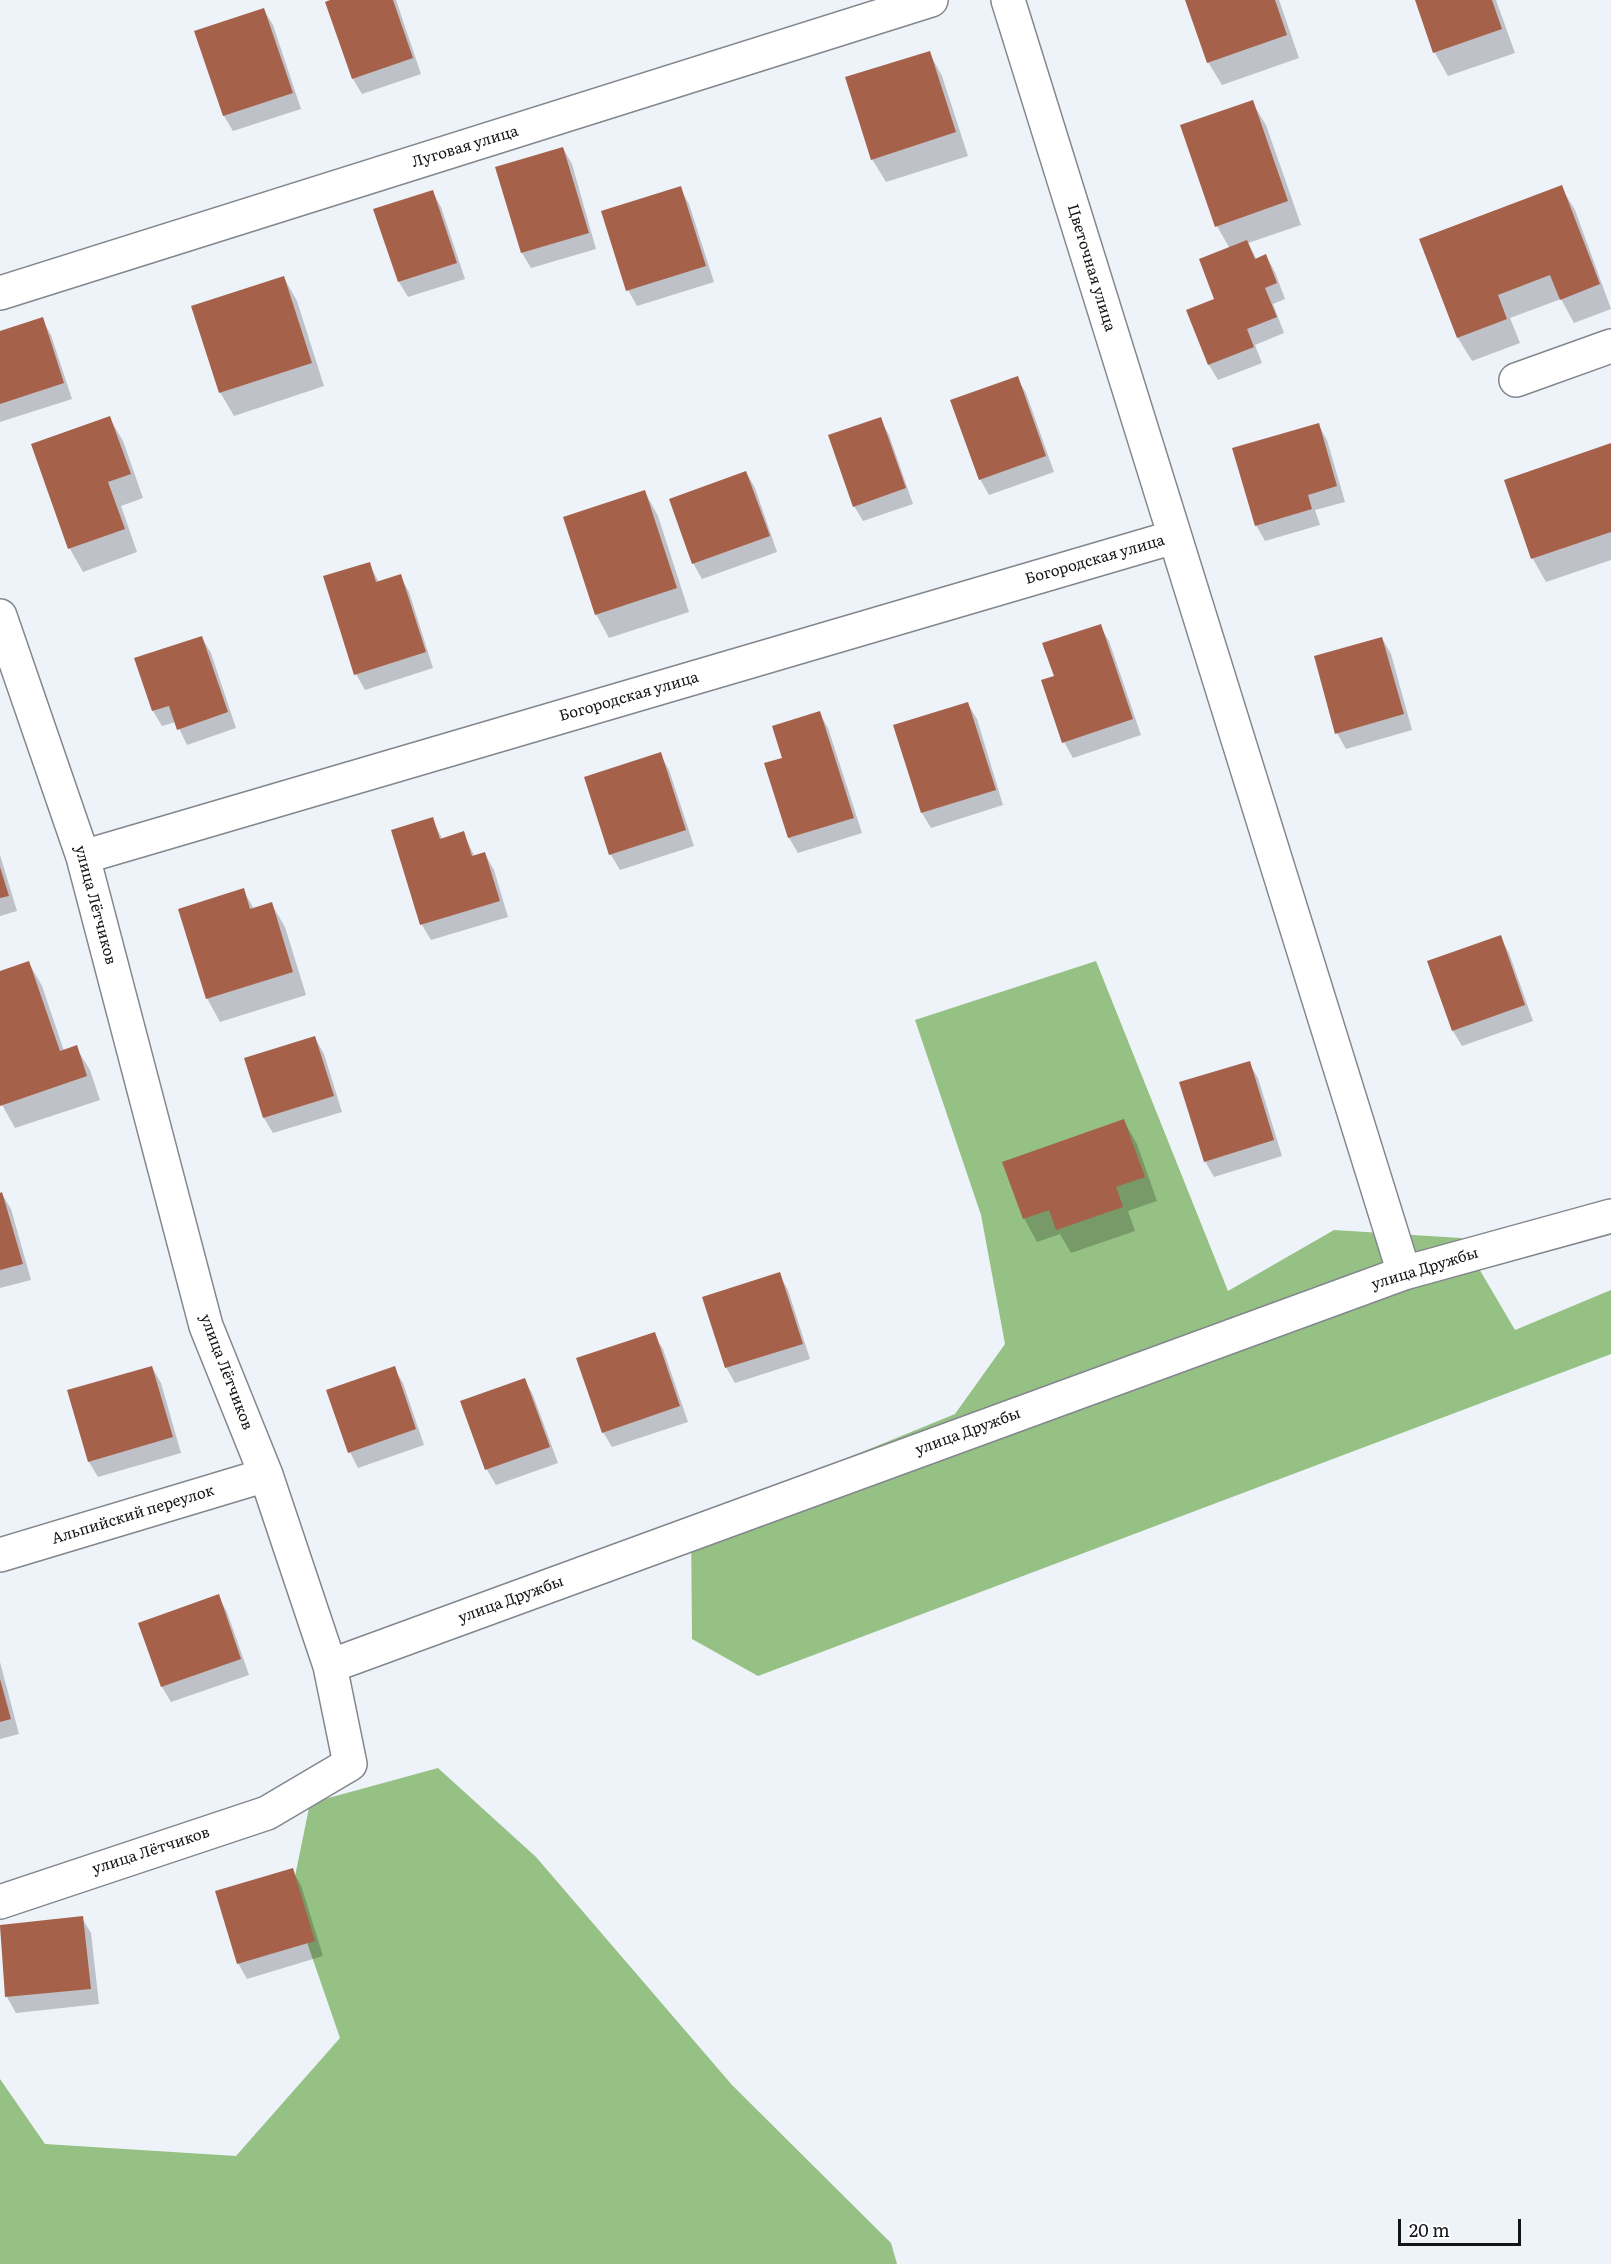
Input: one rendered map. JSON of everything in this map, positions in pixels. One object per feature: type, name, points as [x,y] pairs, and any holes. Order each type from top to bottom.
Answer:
[{"type":"street","name":"Луговая улица","points":[[0,293],[931,0]]},
{"type":"street","name":"Цветочная улица","points":[[1008,0],[1404,1272]]},
{"type":"street","points":[[1516,380],[1611,346]]},
{"type":"street","name":"Богородская улица","points":[[84,857],[1174,537]]},
{"type":"street","name":"улица Лётчиков","points":[[0,616],[84,857],[206,1326],[266,1475],[330,1666],[350,1764],[267,1813],[0,1902]]},
{"type":"street","name":"улица Дружбы","points":[[330,1666],[1404,1272],[1611,1216]]},
{"type":"street","name":"Альпийский переулок","points":[[0,1556],[266,1475]]},
{"type":"green space","points":[[1096,961],[1228,1291],[1334,1230],[1461,1238],[1515,1330],[1611,1290],[1611,1354],[758,1676],[692,1639],[691,1522],[955,1414],[1005,1344],[981,1215],[915,1020]]},
{"type":"green space","points":[[438,1768],[536,1857],[732,2085],[891,2243],[897,2264],[0,2264],[0,2079],[45,2144],[236,2156],[340,2038],[291,1896],[310,1803]]},
{"type":"building","points":[[330,0],[393,0],[413,58],[352,79],[325,2]]},
{"type":"building","points":[[1185,0],[1275,0],[1287,35],[1207,63]]},
{"type":"building","points":[[1415,0],[1492,0],[1502,29],[1433,53]]},
{"type":"building","points":[[264,8],[293,93],[223,116],[194,31]]},
{"type":"building","points":[[930,51],[956,132],[871,160],[845,77]]},
{"type":"building","points":[[1253,100],[1288,201],[1215,227],[1180,125]]},
{"type":"building","points":[[563,147],[589,233],[521,253],[495,167]]},
{"type":"building","points":[[1562,185],[1600,284],[1560,300],[1550,275],[1498,295],[1507,319],[1457,338],[1419,239]]},
{"type":"building","points":[[681,186],[706,266],[626,291],[601,211]]},
{"type":"building","points":[[433,190],[457,263],[398,282],[373,209]]},
{"type":"building","points":[[1247,240],[1255,259],[1266,254],[1277,283],[1265,288],[1277,317],[1247,329],[1254,347],[1208,365],[1186,310],[1214,299],[1199,259]]},
{"type":"building","points":[[284,276],[312,363],[219,393],[191,306]]},
{"type":"building","points":[[43,317],[64,383],[0,404],[0,331]]},
{"type":"building","points":[[1018,376],[1046,456],[979,480],[950,400]]},
{"type":"building","points":[[110,416],[131,474],[108,482],[125,529],[68,549],[31,444]]},
{"type":"building","points":[[881,417],[906,488],[853,507],[828,435]]},
{"type":"building","points":[[1319,423],[1337,486],[1308,495],[1312,509],[1255,526],[1232,448]]},
{"type":"building","points":[[1611,443],[1611,532],[1531,559],[1504,480]]},
{"type":"building","points":[[746,471],[770,536],[692,564],[669,499]]},
{"type":"building","points":[[645,490],[677,588],[595,615],[563,517]]},
{"type":"building","points":[[370,562],[376,582],[401,574],[426,652],[354,675],[323,576]]},
{"type":"building","points":[[1101,624],[1133,719],[1062,743],[1041,680],[1054,676],[1042,643]]},
{"type":"building","points":[[202,636],[228,712],[177,730],[169,706],[152,711],[134,658]]},
{"type":"building","points":[[1382,637],[1404,714],[1335,734],[1314,656]]},
{"type":"building","points":[[968,702],[996,790],[921,813],[893,725]]},
{"type":"building","points":[[820,711],[854,818],[788,838],[764,763],[782,758],[772,726]]},
{"type":"building","points":[[661,752],[686,830],[609,855],[584,777]]},
{"type":"building","points":[[433,817],[440,839],[464,831],[472,856],[485,852],[500,901],[420,925],[391,830]]},
{"type":"building","points":[[0,867],[9,896],[0,898]]},
{"type":"building","points":[[244,888],[250,909],[272,902],[293,972],[206,999],[178,909]]},
{"type":"building","points":[[1501,935],[1525,1005],[1452,1031],[1427,961]]},
{"type":"building","points":[[29,961],[60,1051],[77,1045],[87,1076],[0,1106],[0,971]]},
{"type":"building","points":[[315,1036],[334,1096],[263,1118],[244,1058]]},
{"type":"building","points":[[1250,1061],[1274,1140],[1204,1162],[1179,1082]]},
{"type":"building","points":[[1124,1119],[1145,1177],[1116,1187],[1123,1207],[1056,1230],[1049,1210],[1023,1219],[1002,1162]]},
{"type":"building","points":[[2,1192],[23,1264],[0,1270],[0,1193]]},
{"type":"building","points":[[780,1272],[803,1344],[725,1368],[702,1297]]},
{"type":"building","points":[[655,1332],[680,1406],[602,1433],[576,1358]]},
{"type":"building","points":[[152,1366],[173,1437],[88,1462],[67,1390]]},
{"type":"building","points":[[395,1366],[416,1429],[348,1453],[326,1390]]},
{"type":"building","points":[[525,1378],[550,1447],[485,1470],[460,1401]]},
{"type":"building","points":[[219,1594],[241,1659],[161,1687],[138,1623]]},
{"type":"building","points":[[0,1679],[11,1719],[0,1722]]},
{"type":"building","points":[[293,1868],[315,1941],[237,1964],[215,1891]]},
{"type":"building","points":[[83,1916],[91,1989],[5,1997],[0,1925]]}]
